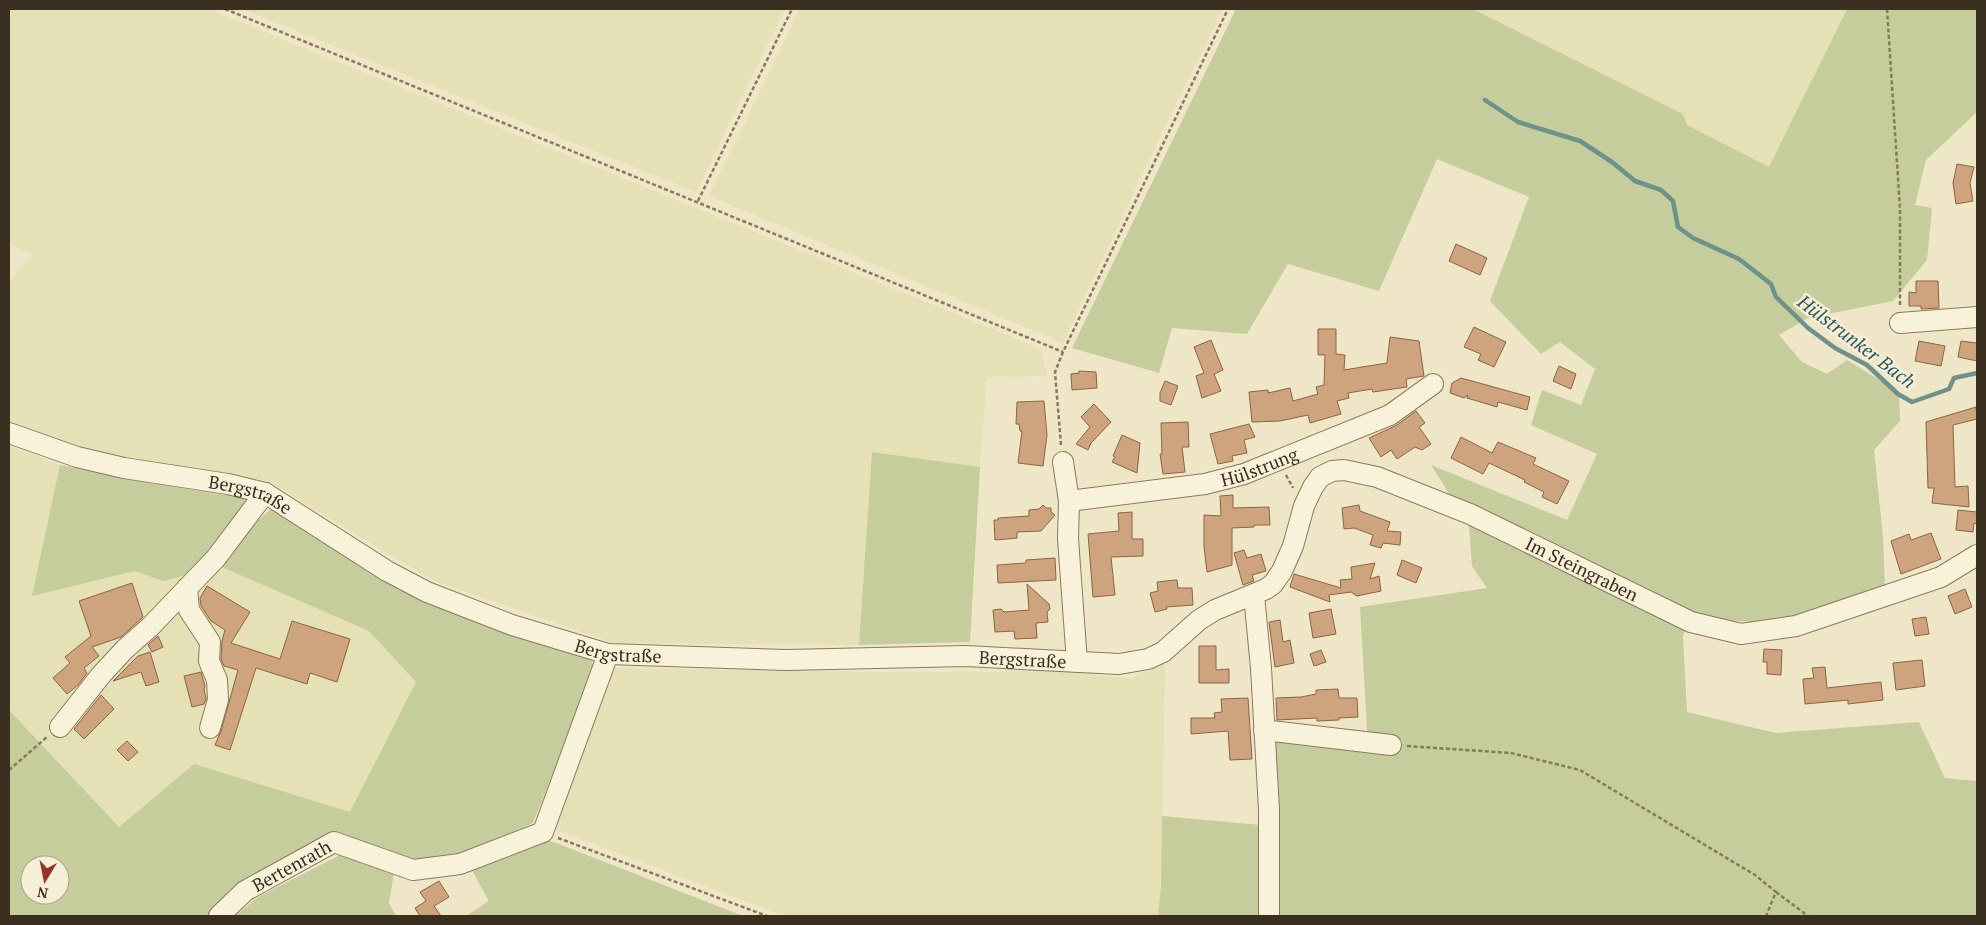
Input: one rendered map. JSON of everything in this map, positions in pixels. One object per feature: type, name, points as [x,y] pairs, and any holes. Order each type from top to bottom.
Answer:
[{"type":"street","points":[[1900,323],[1977,317]]},
{"type":"street","name":"Hülstrung","points":[[1069,501],[1205,484],[1244,474],[1390,416],[1434,384]]},
{"type":"street","name":"Bergstraße","points":[[9,433],[77,457],[124,468],[228,484],[266,493],[387,571],[427,592],[512,625],[608,654],[786,660],[966,656],[1119,664],[1148,659],[1163,652],[1199,620],[1216,610],[1254,595]]},
{"type":"street","points":[[1063,462],[1069,501],[1068,539],[1078,662]]},
{"type":"street","name":"Im Steingraben","points":[[1254,595],[1273,584],[1282,571],[1293,546],[1304,506],[1320,477],[1332,471],[1344,470],[1377,477],[1470,514],[1691,622],[1741,634],[1806,623],[1941,577],[1977,554]]},
{"type":"street","points":[[60,727],[125,648],[150,627],[216,558],[266,493]]},
{"type":"street","points":[[187,588],[189,610],[210,642],[208,662],[217,680],[218,700],[210,728]]},
{"type":"street","points":[[1254,595],[1269,810],[1268,916]]},
{"type":"street","points":[[543,832],[608,654]]},
{"type":"street","points":[[1264,730],[1391,745]]},
{"type":"street","name":"Bertenrath","points":[[219,916],[245,891],[334,842],[412,870],[460,864],[543,832]]},
{"type":"path","points":[[225,9],[1063,352]]},
{"type":"path","points":[[698,201],[792,9]]},
{"type":"path","points":[[1063,462],[1055,372],[1228,9]]},
{"type":"path","points":[[1887,9],[1900,209],[1900,323]]},
{"type":"path","points":[[1279,461],[1297,497],[1304,506]]},
{"type":"path","points":[[9,770],[60,727]]},
{"type":"path","points":[[1391,745],[1511,752],[1580,770],[1755,875],[1808,916]]},
{"type":"path","points":[[543,832],[767,916]]},
{"type":"path","points":[[1766,916],[1776,892]]},
{"type":"shaded area","points":[[9,9],[209,9],[1041,349],[1047,376],[987,377],[980,467],[872,452],[859,645],[613,643],[432,580],[267,481],[83,450],[9,422],[9,283],[32,254],[9,244]]},
{"type":"shaded area","points":[[242,9],[785,9],[696,192]]},
{"type":"shaded area","points":[[800,9],[1223,9],[1177,101],[1063,343],[709,196]]},
{"type":"shaded area","points":[[1473,9],[1847,9],[1769,167],[1687,125],[1682,114]]},
{"type":"shaded area","points":[[9,445],[60,465],[33,595],[135,571],[163,581],[217,565],[369,631],[416,682],[350,812],[194,764],[119,827],[9,710]]},
{"type":"shaded area","points":[[1165,664],[1161,888],[1158,916],[784,916],[554,829],[610,668],[892,672],[1051,671],[1131,678]]},
{"type":"green space","points":[[1236,9],[1473,9],[1683,114],[1687,125],[1769,167],[1847,9],[1977,9],[1977,112],[1926,160],[1915,205],[1932,208],[1927,260],[1893,301],[1808,318],[1779,335],[1802,362],[1827,374],[1847,360],[1899,392],[1900,421],[1874,450],[1883,537],[1885,587],[1787,622],[1721,621],[1692,612],[1685,627],[1683,638],[1687,712],[1776,733],[1919,722],[1945,778],[1977,781],[1977,916],[1275,916],[1273,734],[1368,747],[1360,607],[1487,588],[1472,566],[1469,525],[1431,465],[1567,520],[1597,454],[1531,425],[1542,390],[1581,405],[1595,369],[1560,342],[1541,354],[1490,301],[1529,197],[1437,159],[1379,291],[1288,264],[1247,334],[1172,328],[1159,373],[1072,348]]},
{"type":"green space","points":[[872,452],[980,467],[970,642],[859,645]]},
{"type":"green space","points":[[60,465],[150,483],[244,498],[246,509],[193,573],[163,581],[135,571],[32,596]]},
{"type":"green space","points":[[271,509],[449,611],[591,660],[594,671],[533,823],[455,859],[409,859],[335,836],[211,916],[9,916],[9,710],[119,827],[194,764],[350,812],[416,682],[369,631],[217,565],[242,534]]},
{"type":"green space","points":[[1162,816],[1261,825],[1260,916],[1158,916],[1161,888]]},
{"type":"green space","points":[[543,838],[743,916],[466,916],[489,901],[470,867]]},
{"type":"green space","points":[[340,855],[394,873],[389,903],[396,916],[235,916],[258,897]]},
{"type":"building","points":[[1957,164],[1974,167],[1970,183],[1973,201],[1956,204],[1953,183]]},
{"type":"building","points":[[1456,244],[1487,258],[1480,275],[1449,261]]},
{"type":"building","points":[[1916,281],[1938,281],[1939,308],[1921,309],[1921,306],[1909,306],[1909,292],[1916,293]]},
{"type":"building","points":[[1474,327],[1506,342],[1494,367],[1478,360],[1481,354],[1464,347]]},
{"type":"building","points":[[1318,329],[1336,329],[1336,354],[1345,355],[1344,370],[1387,363],[1390,337],[1419,341],[1424,376],[1406,379],[1407,387],[1373,392],[1372,389],[1348,393],[1349,398],[1337,401],[1341,414],[1310,423],[1308,415],[1280,421],[1252,422],[1249,392],[1268,390],[1268,393],[1290,388],[1293,401],[1318,394],[1316,387],[1324,385],[1325,355],[1318,355]]},
{"type":"building","points":[[1211,340],[1223,370],[1214,374],[1221,391],[1202,398],[1196,376],[1204,373],[1194,347]]},
{"type":"building","points":[[1919,341],[1945,346],[1941,366],[1915,361]]},
{"type":"building","points":[[1961,341],[1977,343],[1977,361],[1958,357]]},
{"type":"building","points":[[1559,366],[1576,374],[1571,389],[1553,381]]},
{"type":"building","points":[[1079,371],[1096,372],[1097,388],[1072,390],[1071,374],[1079,373]]},
{"type":"building","points":[[1461,378],[1530,397],[1527,410],[1498,402],[1497,407],[1467,398],[1468,395],[1464,398],[1450,393],[1452,383]]},
{"type":"building","points":[[1165,381],[1178,386],[1171,405],[1160,401],[1160,393]]},
{"type":"building","points":[[1044,401],[1047,435],[1043,466],[1018,463],[1022,431],[1020,431],[1019,424],[1016,424],[1017,402]]},
{"type":"building","points":[[1094,404],[1111,422],[1091,443],[1088,450],[1076,444],[1090,427],[1081,417]]},
{"type":"building","points":[[1976,407],[1977,419],[1953,425],[1955,487],[1968,486],[1969,507],[1932,503],[1934,488],[1928,488],[1926,422]]},
{"type":"building","points":[[1416,411],[1425,423],[1419,427],[1431,444],[1422,450],[1415,447],[1397,459],[1391,450],[1381,457],[1369,438],[1397,425]]},
{"type":"building","points":[[1188,422],[1189,447],[1182,447],[1185,472],[1163,474],[1160,454],[1162,454],[1161,423]]},
{"type":"building","points":[[1249,424],[1255,437],[1244,440],[1247,453],[1232,456],[1233,461],[1218,464],[1210,434]]},
{"type":"building","points":[[1122,435],[1140,443],[1137,473],[1112,462]]},
{"type":"building","points":[[1461,437],[1492,453],[1498,442],[1536,458],[1533,464],[1569,481],[1557,504],[1542,497],[1544,492],[1524,482],[1525,480],[1489,463],[1483,474],[1451,458]]},
{"type":"building","points":[[1233,495],[1233,508],[1269,507],[1270,525],[1232,528],[1232,565],[1207,572],[1204,546],[1204,515],[1221,516],[1220,496]]},
{"type":"building","points":[[1043,505],[1046,508],[1051,508],[1051,512],[1055,515],[1041,531],[1017,532],[1017,538],[995,540],[994,520],[998,520],[998,518],[1029,516],[1029,510],[1039,509]]},
{"type":"building","points":[[1359,505],[1360,511],[1390,522],[1387,531],[1401,532],[1400,545],[1383,543],[1381,548],[1370,545],[1373,535],[1354,528],[1344,529],[1342,508]]},
{"type":"building","points":[[1958,510],[1977,512],[1977,524],[1974,523],[1973,532],[1956,530]]},
{"type":"building","points":[[1132,512],[1132,539],[1143,539],[1143,556],[1111,557],[1115,595],[1093,597],[1088,534],[1119,531],[1118,513]]},
{"type":"building","points":[[1931,533],[1941,559],[1901,574],[1891,541],[1909,534],[1911,540]]},
{"type":"building","points":[[1244,550],[1247,558],[1261,554],[1266,571],[1252,575],[1254,581],[1243,585],[1234,553]]},
{"type":"building","points":[[1055,558],[1056,580],[998,583],[997,565]]},
{"type":"building","points":[[1402,560],[1422,568],[1416,583],[1397,575]]},
{"type":"building","points":[[1375,563],[1370,579],[1379,576],[1381,591],[1357,596],[1351,592],[1329,595],[1330,602],[1290,587],[1294,574],[1341,588],[1340,580],[1352,579],[1351,567]]},
{"type":"building","points":[[1177,580],[1178,588],[1192,588],[1193,605],[1166,607],[1167,609],[1155,612],[1150,593],[1158,591],[1157,582]]},
{"type":"building","points":[[132,583],[143,617],[121,637],[92,647],[99,656],[84,668],[87,673],[78,685],[67,694],[53,678],[70,663],[65,657],[91,636],[79,601]]},
{"type":"building","points":[[1027,584],[1049,604],[1050,609],[1047,612],[1048,622],[1036,623],[1037,638],[1015,639],[1014,631],[995,632],[993,610],[1001,609],[1004,612],[1029,610]]},
{"type":"building","points":[[207,586],[250,612],[231,643],[280,659],[292,621],[350,639],[337,682],[310,673],[307,684],[256,668],[230,750],[215,745],[221,731],[238,670],[224,666],[221,659],[225,630],[211,621],[201,606],[200,598]]},
{"type":"building","points":[[1965,589],[1972,607],[1955,614],[1948,596]]},
{"type":"building","points":[[1331,609],[1336,634],[1313,638],[1309,613]]},
{"type":"building","points":[[1926,617],[1929,634],[1915,636],[1912,619]]},
{"type":"building","points":[[1280,620],[1283,642],[1290,640],[1294,663],[1275,667],[1269,622]]},
{"type":"building","points":[[158,636],[163,647],[152,652],[148,645]]},
{"type":"building","points":[[1199,646],[1216,646],[1216,670],[1229,669],[1229,683],[1199,683]]},
{"type":"building","points":[[1764,649],[1782,650],[1781,675],[1767,674],[1767,662],[1763,662]]},
{"type":"building","points":[[1321,650],[1326,662],[1314,666],[1310,654]]},
{"type":"building","points":[[150,652],[159,682],[146,686],[141,672],[113,681],[138,656]]},
{"type":"building","points":[[1922,660],[1925,686],[1896,690],[1893,663]]},
{"type":"building","points":[[1825,667],[1827,688],[1881,682],[1883,700],[1848,704],[1848,700],[1805,704],[1803,679],[1814,678],[1812,668]]},
{"type":"building","points":[[201,672],[206,699],[204,704],[192,707],[184,676]]},
{"type":"building","points":[[1338,689],[1339,698],[1357,698],[1358,717],[1317,721],[1317,718],[1277,720],[1276,698],[1301,697],[1316,694],[1316,690]]},
{"type":"building","points":[[101,695],[114,709],[84,739],[74,729]]},
{"type":"building","points":[[1248,698],[1252,759],[1230,760],[1228,731],[1191,734],[1191,718],[1215,718],[1214,713],[1222,712],[1221,699]]},
{"type":"building","points":[[127,741],[138,752],[128,761],[117,750]]},
{"type":"building","points":[[439,881],[449,897],[434,906],[441,916],[420,916],[415,908],[426,901],[420,892]]},
{"type":"waterway","name":"Hülstrunker Bach","points":[[1485,100],[1518,122],[1580,141],[1612,162],[1635,181],[1661,190],[1673,201],[1678,227],[1693,238],[1739,259],[1771,284],[1776,297],[1808,328],[1835,348],[1867,365],[1898,394],[1912,402],[1949,389],[1954,378],[1977,373]]}]
